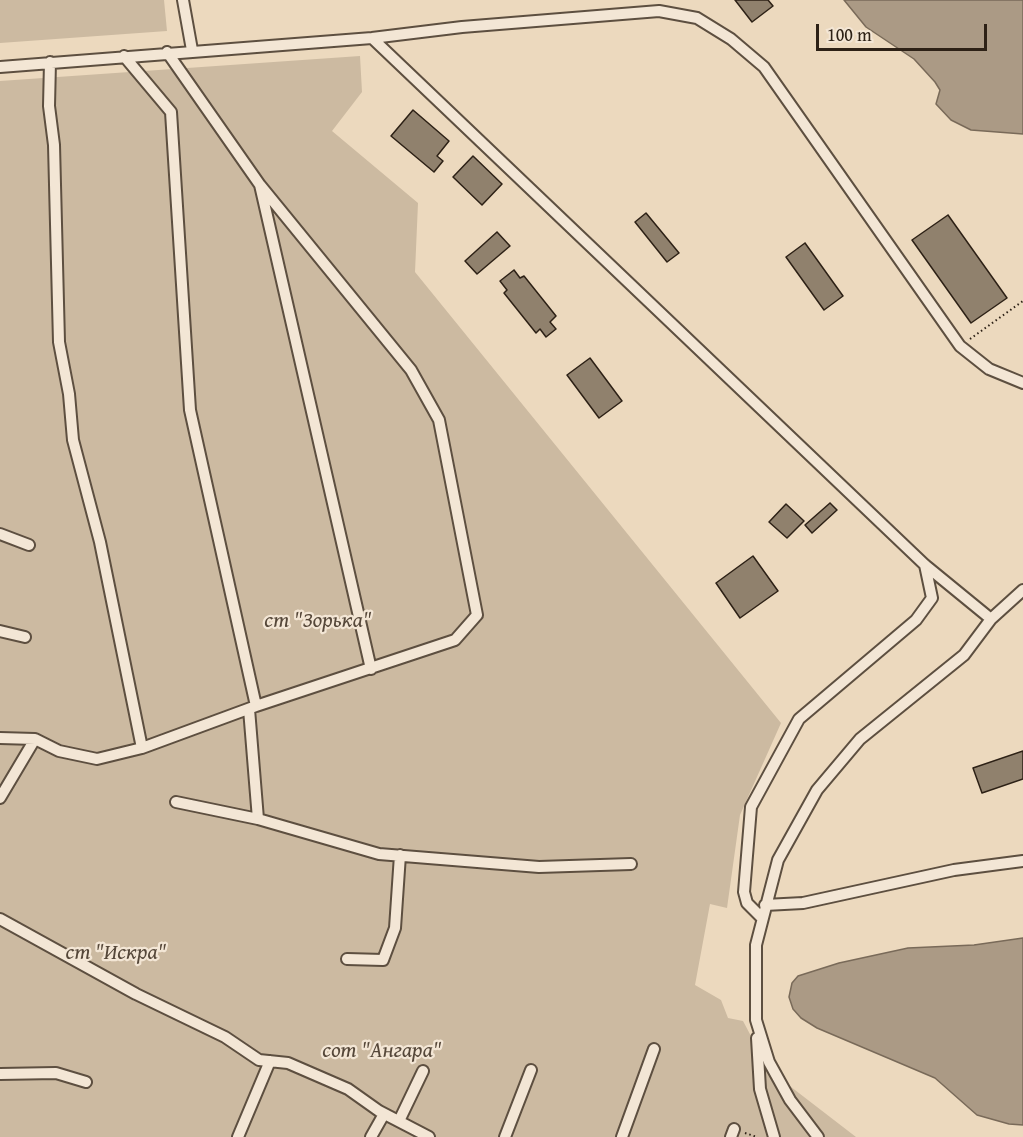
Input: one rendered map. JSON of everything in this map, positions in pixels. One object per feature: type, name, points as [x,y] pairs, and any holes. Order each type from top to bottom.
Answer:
[{"type":"street","points":[[183,0],[192,50]]},
{"type":"street","points":[[0,67],[192,50],[372,38],[462,27],[660,11],[697,18],[731,39],[764,67],[960,346],[989,369],[1023,383]]},
{"type":"street","points":[[372,38],[925,565],[991,619]]},
{"type":"street","points":[[0,738],[35,739],[59,751],[97,759],[142,748],[252,708],[455,640],[477,615],[439,420],[411,370],[260,185],[167,52]]},
{"type":"street","points":[[124,56],[171,112],[190,410],[252,708],[258,819]]},
{"type":"street","points":[[50,63],[49,106],[54,145],[59,342],[69,394],[73,440],[100,542],[142,748]]},
{"type":"street","points":[[260,185],[371,669]]},
{"type":"street","points":[[0,534],[29,545]]},
{"type":"street","points":[[761,917],[747,903],[744,892],[751,807],[799,719],[916,620],[932,598],[925,565]]},
{"type":"street","points":[[774,1137],[760,1089],[756,1020],[756,945],[761,917],[778,860],[817,790],[860,739],[964,655],[991,619],[1023,590]]},
{"type":"street","points":[[0,631],[26,637]]},
{"type":"street","points":[[0,798],[35,739]]},
{"type":"street","points":[[176,802],[258,819],[379,854],[539,867],[631,864]]},
{"type":"street","points":[[347,959],[383,960],[394,928],[400,855]]},
{"type":"street","points":[[765,905],[803,903],[954,870],[1023,861]]},
{"type":"street","points":[[0,919],[136,994],[225,1037],[259,1060],[288,1063],[348,1089],[384,1114],[429,1137]]},
{"type":"street","points":[[756,1020],[769,1062],[790,1100],[818,1137]]},
{"type":"street","points":[[622,1137],[654,1049]]},
{"type":"street","points":[[238,1137],[270,1061]]},
{"type":"street","points":[[505,1137],[531,1070]]},
{"type":"street","points":[[399,1121],[423,1071]]},
{"type":"street","points":[[0,1074],[56,1073],[86,1082]]},
{"type":"street","points":[[371,1137],[384,1114]]},
{"type":"path","points":[[960,346],[1023,301]]},
{"type":"green space","points":[[0,0],[164,0],[167,31],[0,43]]},
{"type":"green space","name":"ст \"Зорька\"","points":[[360,56],[362,92],[332,131],[418,203],[415,272],[781,723],[740,815],[727,908],[710,904],[695,985],[721,1000],[728,1018],[743,1021],[769,1070],[856,1137],[0,1137],[0,81]]},
{"type":"shaded area","points":[[844,0],[1023,0],[1023,134],[971,130],[951,120],[936,104],[940,90],[935,82],[914,59],[866,27]]},
{"type":"shaded area","points":[[1023,938],[1023,1125],[1009,1124],[977,1115],[935,1078],[817,1028],[801,1018],[793,1009],[789,997],[792,983],[798,976],[839,963],[908,948],[974,945]]},
{"type":"building","points":[[735,0],[768,0],[773,6],[752,22]]},
{"type":"building","points":[[413,110],[449,141],[437,156],[443,161],[434,172],[391,136]]},
{"type":"building","points":[[473,156],[502,184],[482,205],[453,177]]},
{"type":"building","points":[[646,213],[679,253],[667,262],[635,222]]},
{"type":"building","points":[[948,215],[1007,298],[971,323],[912,240]]},
{"type":"building","points":[[497,232],[510,246],[477,274],[465,261]]},
{"type":"building","points":[[805,243],[843,296],[824,310],[786,257]]},
{"type":"building","points":[[514,270],[520,278],[524,276],[556,316],[550,322],[556,329],[546,337],[540,329],[536,333],[504,293],[507,290],[500,281]]},
{"type":"building","points":[[590,358],[622,401],[599,418],[567,375]]},
{"type":"building","points":[[830,503],[837,510],[812,533],[805,525]]},
{"type":"building","points":[[786,504],[804,521],[787,538],[769,522]]},
{"type":"building","points":[[753,556],[778,591],[740,618],[716,583]]},
{"type":"building","points":[[1023,751],[1023,779],[982,793],[973,768]]},
{"type":"park label","name":"ст \"Искра\"","points":[[116,953]]},
{"type":"park label","name":"сот \"Ангара\"","points":[[382,1051]]}]
